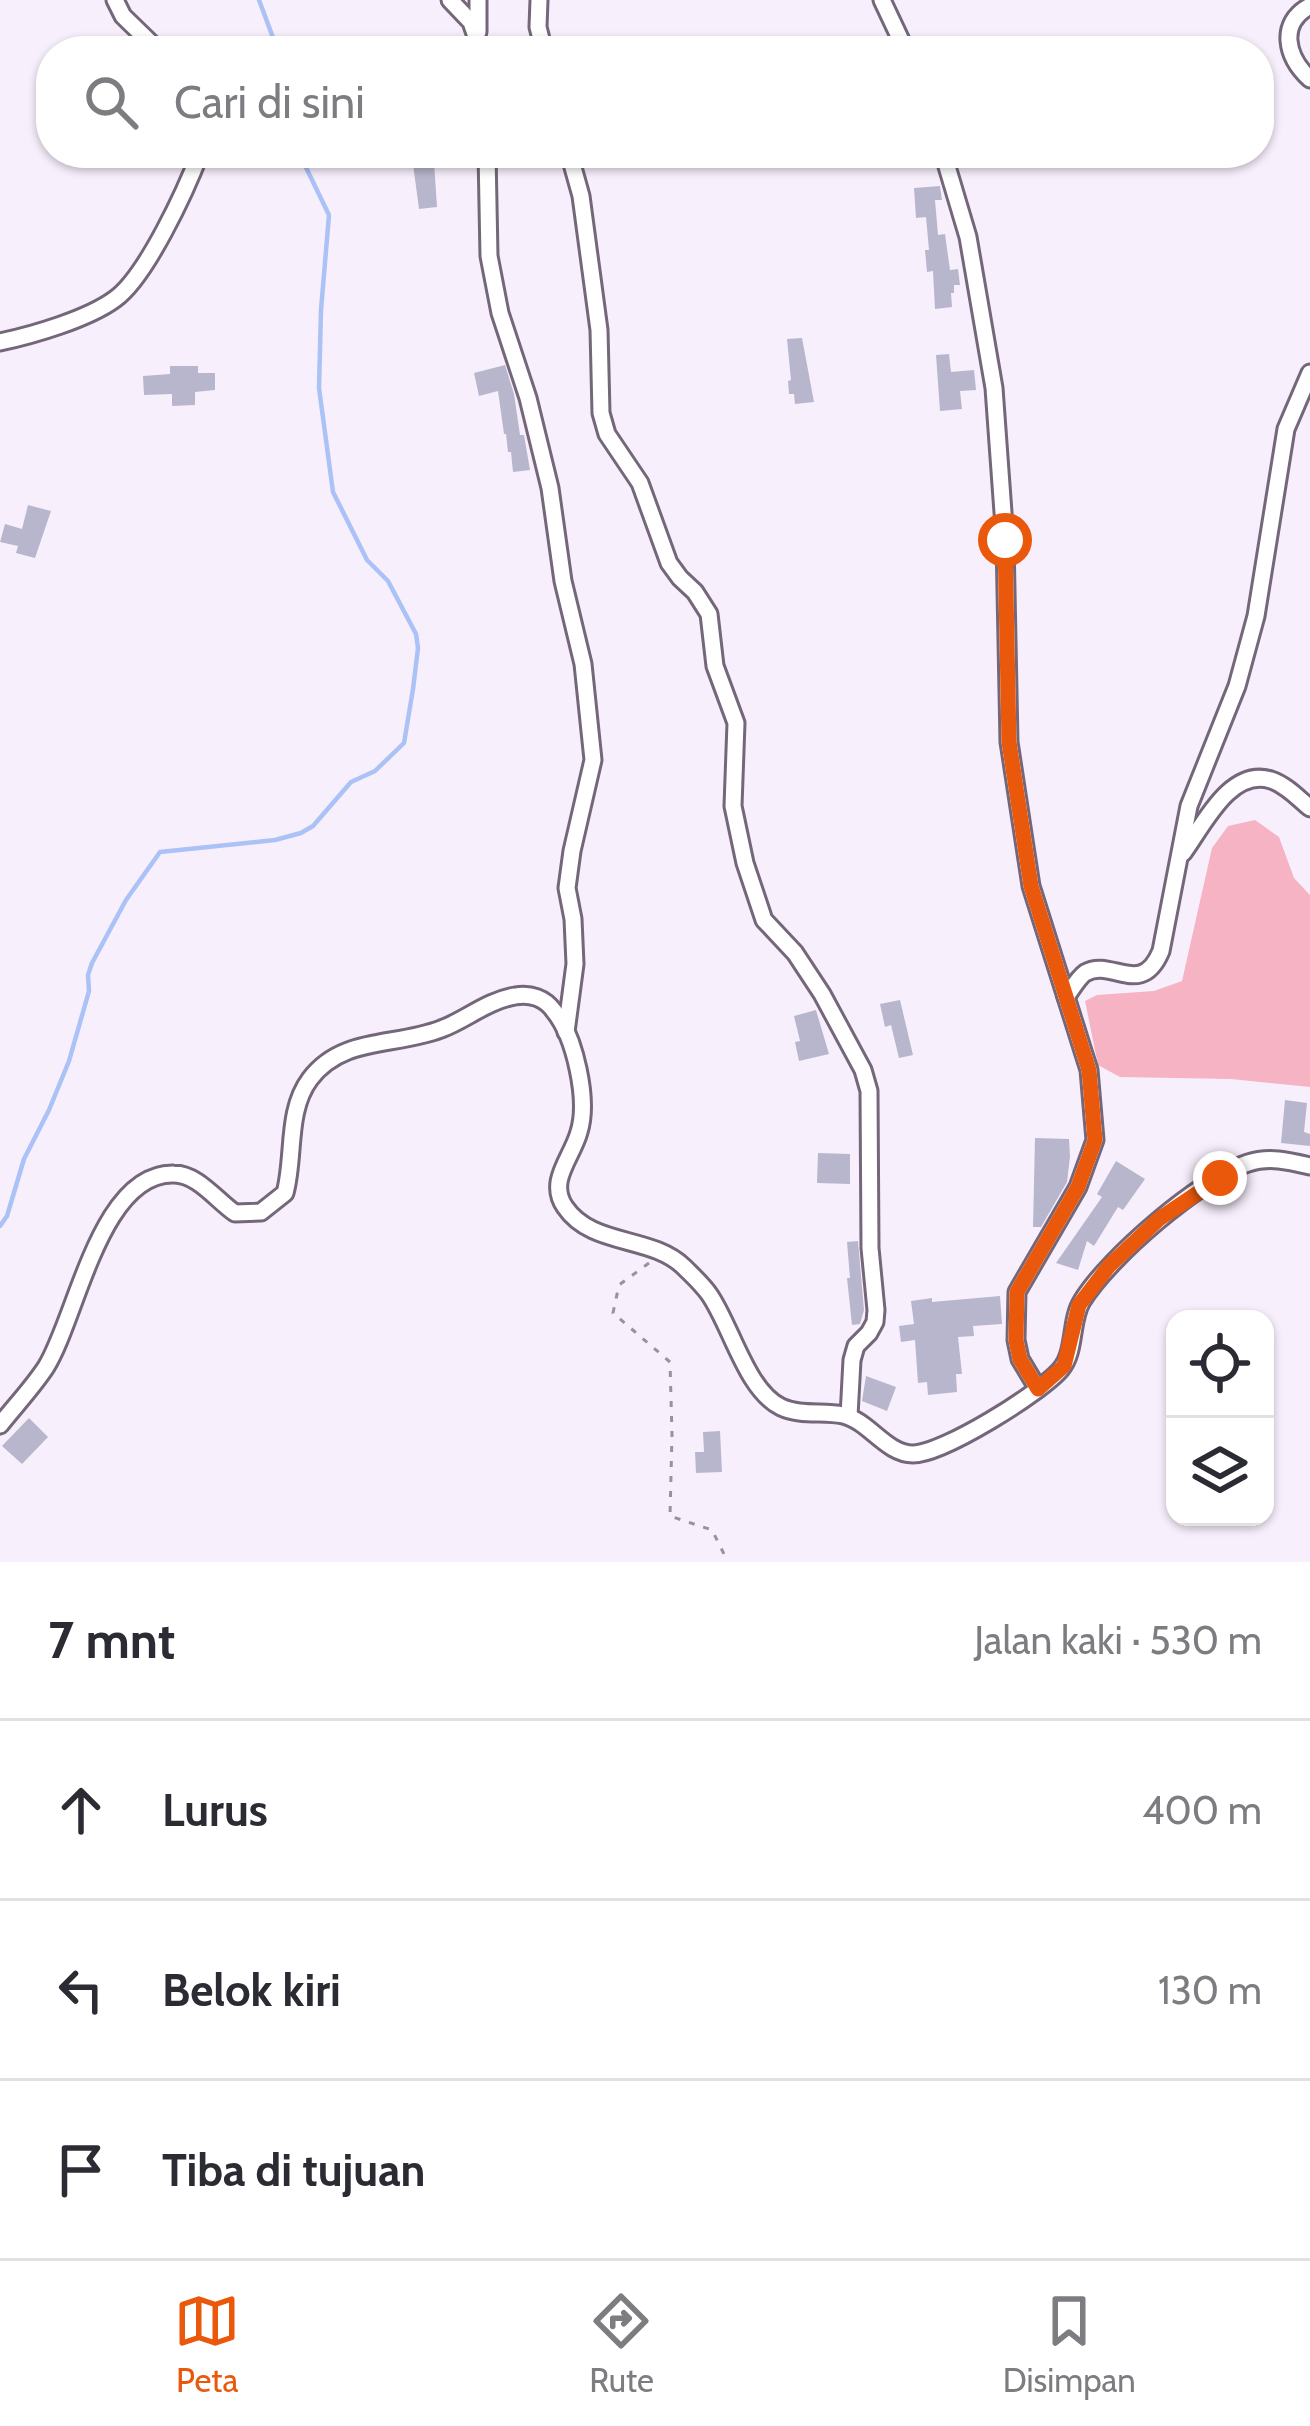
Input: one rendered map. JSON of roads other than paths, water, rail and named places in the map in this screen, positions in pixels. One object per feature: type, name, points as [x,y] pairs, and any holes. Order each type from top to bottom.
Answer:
[{"type":"street","points":[[115,0],[123,16],[144,36]]},
{"type":"street","points":[[450,0],[476,36]]},
{"type":"street","points":[[478,0],[480,36]]},
{"type":"street","points":[[539,0],[540,36]]},
{"type":"street","points":[[882,0],[899,36]]},
{"type":"street","points":[[1310,6],[1290,24],[1287,40],[1292,57],[1310,79]]},
{"type":"street","points":[[0,342],[112,302],[132,284],[193,168]]},
{"type":"street","points":[[487,168],[489,256],[500,314],[528,398],[550,488],[563,580],[583,664],[593,760],[567,888],[575,964],[566,1032]]},
{"type":"street","points":[[573,168],[599,329],[601,413],[607,434],[640,483],[669,562],[709,614],[716,666],[736,723],[733,806],[764,920],[795,953],[822,994],[863,1070],[869,1091],[870,1248],[876,1310],[875,1322],[856,1346],[852,1360],[849,1416]]},
{"type":"street","points":[[947,168],[968,237],[994,388],[1005,540],[1009,742],[1015,783],[1031,886],[1089,1070],[1095,1140],[1078,1187],[1017,1292],[1020,1359],[1038,1389]]},
{"type":"street","points":[[1066,997],[1083,974],[1094,970],[1140,974],[1150,970],[1161,951],[1189,806],[1237,686],[1256,616],[1286,429],[1310,373]]},
{"type":"street","points":[[1179,859],[1238,783],[1269,779],[1310,808]]},
{"type":"street","points":[[0,1425],[47,1365],[106,1225],[131,1192],[154,1177],[171,1173],[196,1180],[236,1213],[261,1213],[285,1193],[294,1121],[305,1084],[322,1065],[348,1049],[412,1039],[446,1028],[470,1012],[516,995],[536,996],[553,1008],[566,1032],[582,1094],[580,1130],[558,1180],[562,1204],[578,1223],[679,1262],[708,1293],[760,1389],[777,1406],[849,1416],[896,1450],[913,1454],[968,1434],[1038,1389],[1064,1366],[1079,1305],[1109,1266],[1159,1219],[1248,1163],[1280,1159],[1310,1166]]},
{"type":"waterway","points":[[259,0],[272,36]]},
{"type":"waterway","points":[[0,1226],[24,1159],[69,1061],[92,963],[126,900],[160,852],[301,833],[313,826],[351,782],[375,771],[404,743],[416,634],[388,581],[367,560],[333,492],[319,388],[329,215],[306,168]]}]
